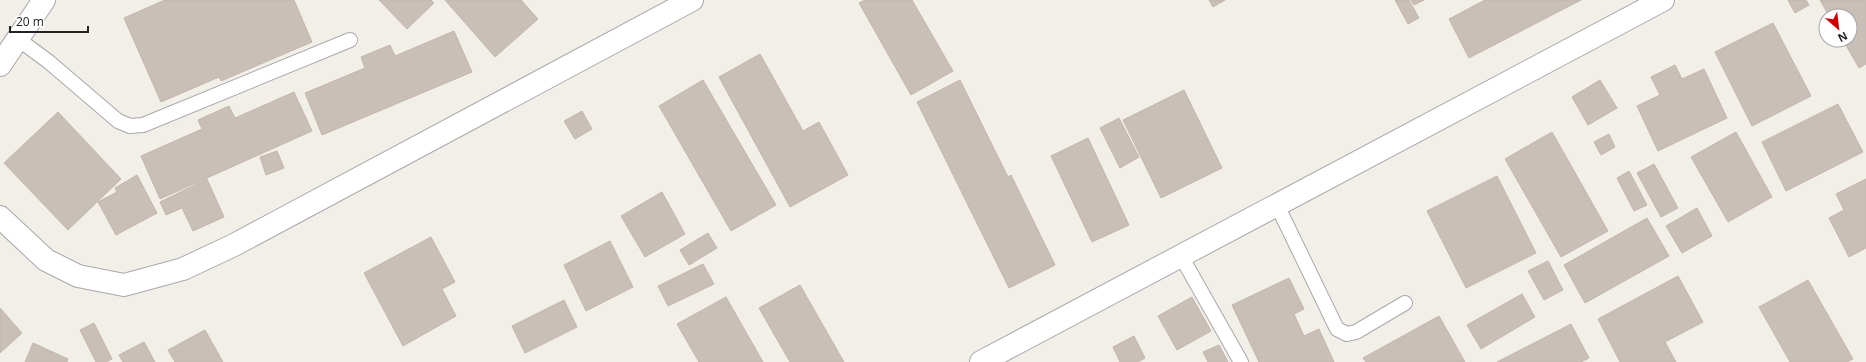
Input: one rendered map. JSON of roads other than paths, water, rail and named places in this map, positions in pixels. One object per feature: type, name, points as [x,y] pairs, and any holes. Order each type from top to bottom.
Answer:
[{"type":"street","points":[[0,65],[44,0]]},
{"type":"street","points":[[0,217],[46,260],[78,276],[124,285],[183,269],[242,241],[692,0]]},
{"type":"street","points":[[981,362],[1663,0]]},
{"type":"lane","points":[[18,38],[49,62],[118,121],[130,126],[143,125],[350,40]]},
{"type":"lane","points":[[1277,205],[1337,329],[1347,334],[1356,332],[1405,303]]},
{"type":"lane","points":[[1182,256],[1241,362]]}]
